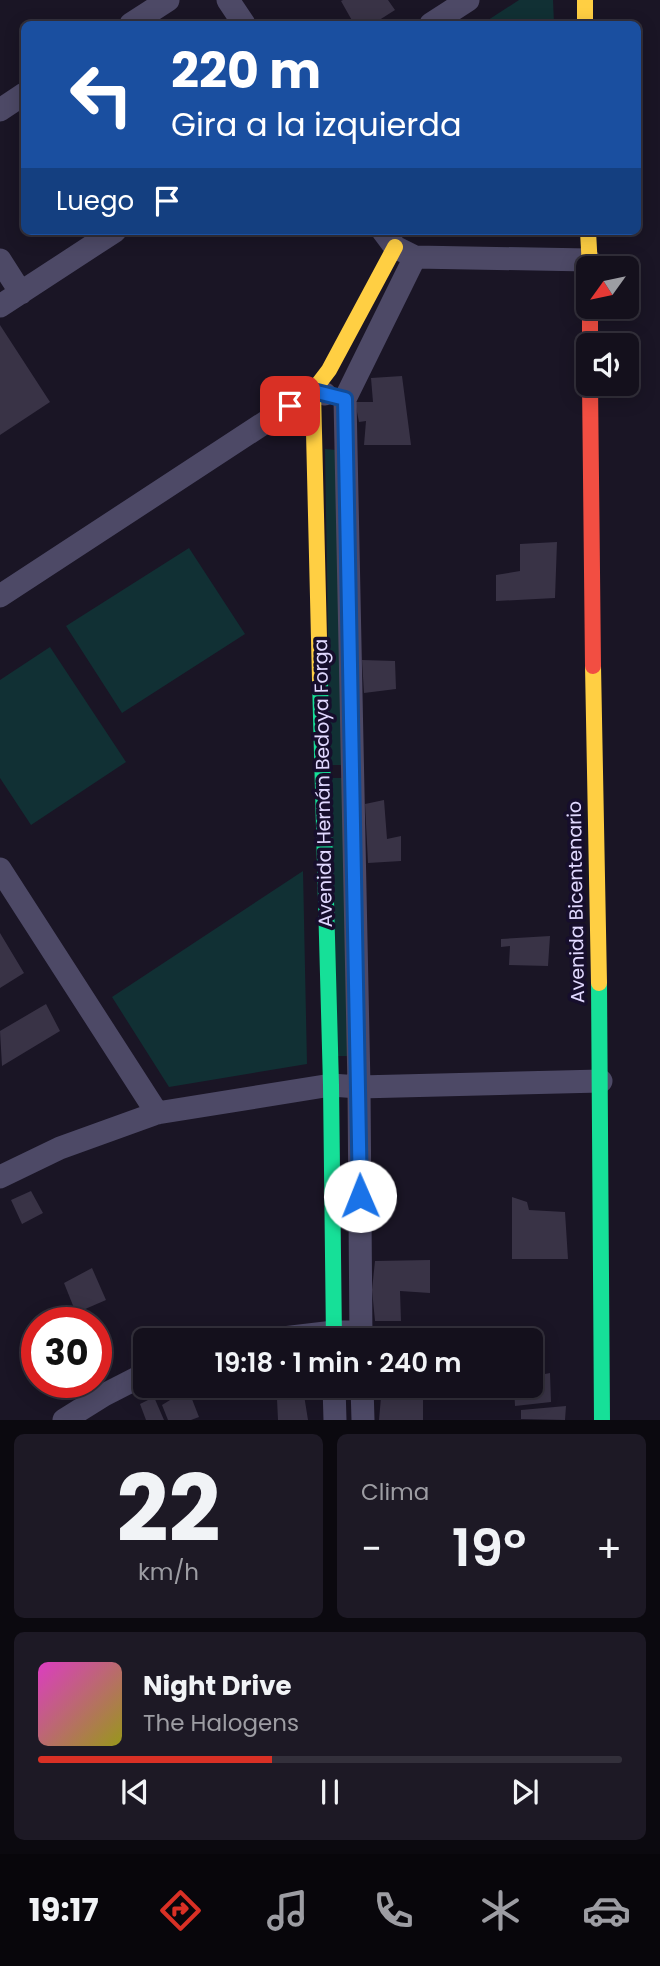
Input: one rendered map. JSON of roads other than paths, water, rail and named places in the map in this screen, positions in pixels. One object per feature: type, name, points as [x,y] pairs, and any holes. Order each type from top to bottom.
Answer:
[{"type":"main road","points":[[585,0],[585,21]]},
{"type":"main road","points":[[589,235],[590,256]]},
{"type":"main road","points":[[313,391],[329,370],[398,245]]},
{"type":"main road","name":"Avenida Hernán Bedoya Forga","points":[[313,391],[331,1085],[334,1328]]},
{"type":"main road","name":"Avenida Bicentenario","points":[[590,396],[601,1081],[602,1420]]},
{"type":"street","points":[[136,21],[168,0]]},
{"type":"street","points":[[228,0],[242,21]]},
{"type":"street","points":[[436,21],[468,0]]},
{"type":"street","points":[[0,110],[21,96]]},
{"type":"street","points":[[0,306],[109,235]]},
{"type":"street","points":[[398,245],[576,263]]},
{"type":"street","name":"Avenida Hernán Bedoya Forga","points":[[361,1328],[359,1087],[345,399],[398,245]]},
{"type":"street","points":[[0,260],[21,293]]},
{"type":"street","points":[[0,596],[313,391],[345,399]]},
{"type":"street","points":[[3,878],[158,1113]]},
{"type":"street","points":[[0,1177],[60,1148],[158,1113],[331,1085],[359,1087],[601,1081]]},
{"type":"street","points":[[64,1420],[133,1380]]},
{"type":"street","points":[[334,1398],[335,1420]]},
{"type":"street","points":[[362,1398],[363,1420]]}]
